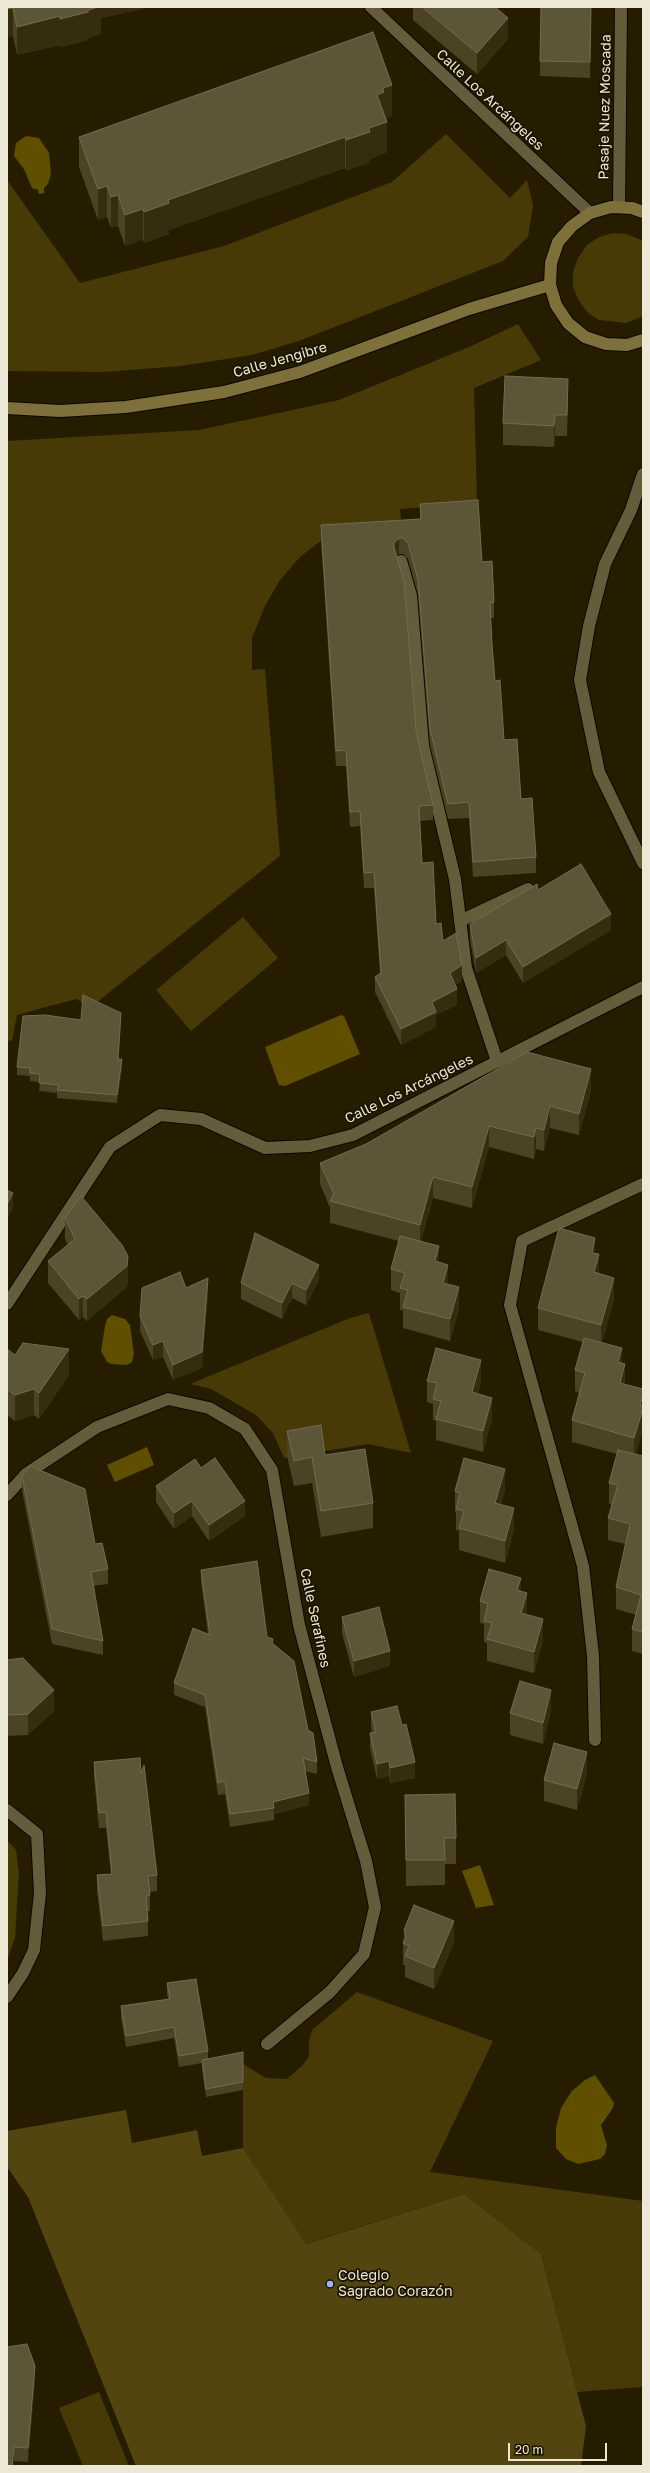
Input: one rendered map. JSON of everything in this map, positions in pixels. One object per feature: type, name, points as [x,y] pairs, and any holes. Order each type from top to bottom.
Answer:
[{"type":"main road","points":[[643,212],[632,208],[619,207],[590,214],[572,226],[558,242],[551,263],[550,285],[556,305],[568,323],[585,336],[606,344],[628,345],[643,340]]},
{"type":"main road","name":"Calle Jengibre","points":[[7,408],[60,411],[126,407],[224,392],[300,372],[469,310],[550,285]]},
{"type":"street","name":"Calle Los Arcángeles","points":[[371,7],[590,214]]},
{"type":"street","name":"Pasaje Nuez Moscada","points":[[619,207],[621,7]]},
{"type":"street","points":[[643,474],[631,510],[605,564],[589,626],[580,680],[599,772],[643,863]]},
{"type":"street","points":[[401,560],[411,596],[423,746],[455,879],[466,968],[497,1062]]},
{"type":"street","points":[[460,921],[528,889]]},
{"type":"street","name":"Calle Los Arcángeles","points":[[7,1304],[110,1147],[160,1115],[201,1119],[265,1148],[310,1146],[353,1135],[643,987]]},
{"type":"street","points":[[596,1740],[593,1656],[583,1566],[510,1305],[522,1241],[643,1184]]},
{"type":"street","name":"Calle Serafines","points":[[7,1495],[26,1474],[97,1427],[168,1399],[209,1408],[245,1429],[272,1470],[299,1625],[338,1767],[366,1861],[375,1907],[364,1954],[330,1992],[267,2044]]},
{"type":"street","points":[[7,1810],[37,1834],[40,1893],[34,1950],[24,1973],[7,1997]]},
{"type":"shaded area","points":[[446,134],[510,198],[527,180],[533,205],[528,237],[503,261],[299,341],[252,355],[181,366],[104,372],[7,371],[7,180],[80,283],[224,246],[392,182]]},
{"type":"shaded area","points":[[26,136],[39,138],[49,153],[51,174],[48,184],[44,188],[44,193],[39,194],[38,190],[32,188],[24,169],[14,156],[16,143]]},
{"type":"shaded area","points":[[613,233],[627,234],[643,241],[643,316],[626,323],[599,320],[588,313],[579,301],[573,287],[573,272],[578,258],[587,245],[599,237]]},
{"type":"shaded area","points":[[518,324],[541,360],[474,388],[477,503],[400,509],[402,534],[321,541],[301,556],[280,580],[265,606],[252,638],[252,670],[265,669],[280,856],[91,1007],[76,999],[17,1015],[12,1041],[7,1040],[7,441],[199,430],[339,400],[469,347]]},
{"type":"shaded area","points":[[243,917],[278,958],[191,1031],[156,990]]},
{"type":"shaded area","points":[[341,1015],[344,1016],[360,1054],[285,1086],[279,1085],[265,1047]]},
{"type":"shaded area","points":[[369,1313],[411,1453],[368,1444],[284,1458],[273,1433],[256,1415],[211,1389],[190,1384],[350,1318]]},
{"type":"shaded area","points":[[112,1315],[125,1319],[130,1325],[134,1354],[132,1362],[127,1365],[111,1364],[107,1362],[101,1351],[107,1319]]},
{"type":"shaded area","points":[[147,1447],[154,1465],[115,1482],[107,1465]]},
{"type":"shaded area","points":[[7,1840],[16,1850],[19,1873],[15,1938],[7,1961]]},
{"type":"shaded area","points":[[480,1865],[494,1905],[476,1908],[462,1871]]},
{"type":"shaded area","points":[[357,1992],[493,2041],[430,2172],[643,2201],[643,2387],[577,2392],[541,2254],[464,2194],[305,2244],[243,2148],[243,2064],[266,2078],[287,2079],[303,2065],[309,2056],[309,2041],[312,2030]]},
{"type":"shaded area","points":[[595,2075],[614,2103],[613,2108],[601,2125],[607,2145],[605,2154],[600,2159],[578,2164],[566,2159],[556,2148],[556,2128],[561,2108],[572,2091],[585,2080]]},
{"type":"shaded area","name":"Colegio Sagrado Corazón","points":[[126,2110],[132,2143],[197,2130],[202,2156],[243,2148],[306,2244],[464,2194],[541,2254],[586,2426],[581,2466],[136,2466],[28,2197],[7,2167],[7,2131]]},
{"type":"shaded area","points":[[99,2392],[129,2466],[83,2466],[59,2408]]},
{"type":"building","points":[[7,7],[98,7],[88,10],[88,12],[60,19],[60,16],[17,27],[13,8],[7,9]]},
{"type":"building","points":[[422,7],[495,7],[508,18],[477,53]]},
{"type":"building","points":[[541,7],[591,7],[590,62],[540,61]]},
{"type":"building","points":[[373,32],[392,85],[383,88],[384,92],[377,95],[387,122],[369,128],[370,132],[346,140],[345,137],[168,200],[169,203],[144,212],[143,209],[125,215],[118,195],[111,197],[107,186],[98,189],[79,137]]},
{"type":"building","points":[[505,376],[568,379],[567,415],[555,415],[554,426],[503,423]]},
{"type":"building","points":[[478,500],[482,562],[492,561],[494,602],[490,603],[492,644],[495,681],[500,680],[504,740],[517,739],[521,799],[532,798],[536,857],[473,862],[469,802],[448,804],[430,729],[418,580],[408,543],[403,538],[399,538],[394,543],[394,547],[404,582],[416,731],[433,805],[419,806],[422,863],[433,862],[436,924],[441,923],[443,941],[456,933],[462,965],[450,973],[457,989],[432,1002],[436,1012],[401,1029],[375,977],[381,973],[374,872],[364,873],[360,811],[350,812],[346,750],[336,751],[321,525],[421,519],[420,504]]},
{"type":"building","points":[[581,864],[611,914],[523,967],[506,940],[476,958],[470,924],[537,884],[538,890]]},
{"type":"building","points":[[83,995],[121,1013],[118,1059],[122,1059],[117,1095],[57,1090],[59,1085],[39,1083],[40,1074],[30,1073],[30,1068],[17,1067],[23,1016],[45,1015],[81,1020]]},
{"type":"building","points":[[527,1052],[591,1069],[579,1114],[550,1106],[544,1130],[536,1128],[534,1137],[489,1126],[472,1187],[433,1177],[420,1225],[330,1201],[334,1194],[320,1163],[366,1144]]},
{"type":"building","points":[[7,1190],[13,1193],[7,1204]]},
{"type":"building","points":[[81,1196],[122,1245],[128,1256],[127,1266],[87,1299],[83,1296],[79,1299],[48,1261],[75,1239],[65,1218]]},
{"type":"building","points":[[559,1228],[595,1238],[592,1253],[599,1254],[594,1272],[614,1278],[601,1325],[538,1308]]},
{"type":"building","points":[[255,1233],[319,1265],[306,1290],[292,1283],[282,1303],[241,1283]]},
{"type":"building","points":[[400,1236],[439,1246],[435,1261],[448,1265],[443,1283],[459,1287],[450,1319],[403,1307],[408,1290],[400,1288],[405,1273],[391,1269]]},
{"type":"building","points":[[180,1272],[186,1288],[208,1278],[202,1352],[173,1365],[163,1341],[153,1345],[140,1316],[142,1288]]},
{"type":"building","points":[[584,1338],[622,1348],[618,1362],[625,1364],[620,1383],[643,1389],[640,1405],[643,1406],[643,1408],[634,1438],[572,1420],[585,1373],[575,1370]]},
{"type":"building","points":[[23,1343],[69,1349],[39,1393],[34,1389],[15,1395],[7,1389],[7,1349],[15,1355]]},
{"type":"building","points":[[436,1348],[481,1360],[472,1392],[492,1398],[483,1431],[436,1419],[441,1401],[433,1399],[437,1383],[427,1381]]},
{"type":"building","points":[[321,1425],[325,1455],[365,1449],[373,1503],[321,1511],[312,1457],[294,1461],[287,1431]]},
{"type":"building","points":[[618,1450],[643,1456],[643,1632],[632,1629],[641,1595],[616,1587],[630,1524],[608,1518],[618,1485],[609,1483]]},
{"type":"building","points":[[215,1458],[245,1501],[209,1525],[192,1501],[174,1513],[156,1486],[195,1459],[201,1468]]},
{"type":"building","points":[[464,1458],[505,1469],[495,1503],[514,1508],[505,1541],[459,1528],[464,1511],[456,1509],[460,1493],[455,1491]]},
{"type":"building","points":[[30,1466],[85,1489],[95,1544],[102,1543],[108,1569],[91,1572],[103,1641],[52,1629],[22,1476]]},
{"type":"building","points":[[257,1561],[267,1637],[273,1639],[272,1643],[294,1661],[308,1730],[313,1733],[317,1762],[303,1758],[309,1793],[273,1802],[274,1808],[230,1814],[225,1781],[218,1783],[205,1695],[174,1683],[193,1628],[210,1635],[201,1570]]},
{"type":"building","points":[[489,1569],[521,1578],[517,1590],[527,1593],[521,1613],[543,1619],[534,1652],[487,1639],[492,1623],[484,1621],[488,1604],[480,1601]]},
{"type":"building","points":[[379,1607],[390,1651],[354,1661],[342,1617]]},
{"type":"building","points":[[23,1658],[54,1690],[28,1714],[7,1715],[7,1660]]},
{"type":"building","points":[[520,1681],[551,1690],[543,1723],[510,1713]]},
{"type":"building","points":[[397,1706],[402,1725],[406,1724],[415,1762],[390,1768],[389,1761],[377,1764],[370,1733],[376,1732],[371,1712]]},
{"type":"building","points":[[554,1743],[587,1752],[577,1789],[544,1780]]},
{"type":"building","points":[[140,1758],[141,1773],[144,1765],[157,1875],[148,1876],[150,1895],[146,1896],[148,1921],[103,1926],[97,1875],[112,1874],[106,1812],[99,1813],[94,1762]]},
{"type":"building","points":[[455,1794],[456,1838],[444,1838],[445,1860],[406,1860],[405,1795]]},
{"type":"building","points":[[414,1905],[454,1921],[434,1968],[405,1956],[409,1946],[403,1943],[406,1936],[404,1930]]},
{"type":"building","points":[[196,1979],[208,2051],[179,2056],[174,2027],[126,2036],[121,2006],[170,1999],[167,1983]]},
{"type":"building","points":[[243,2052],[243,2082],[206,2089],[202,2060]]},
{"type":"building","points":[[27,2344],[35,2366],[28,2448],[14,2447],[12,2466],[7,2466],[7,2347]]},
{"type":"place","name":"Colegio Sagrado Corazón","points":[[330,2284]]}]
